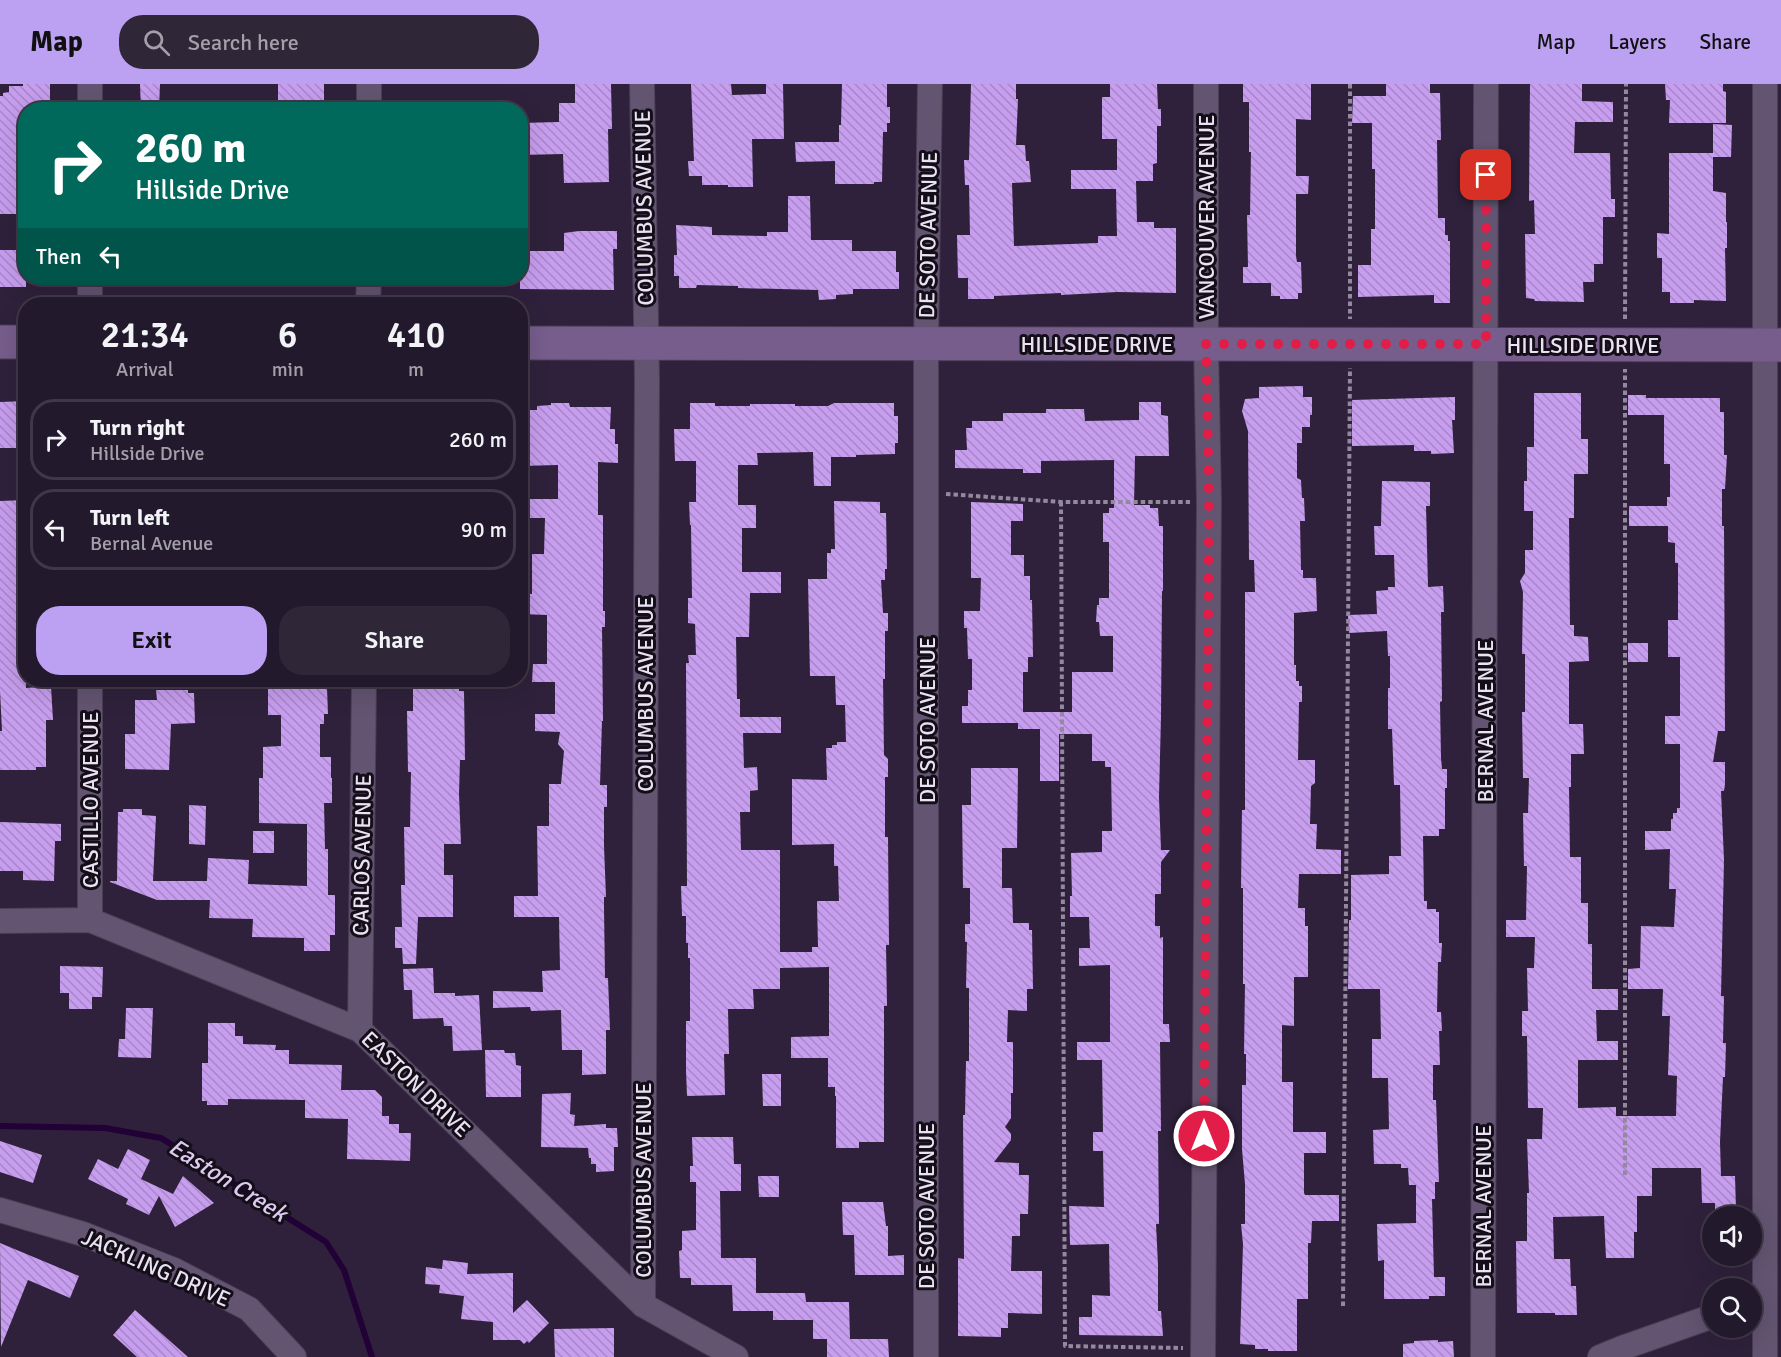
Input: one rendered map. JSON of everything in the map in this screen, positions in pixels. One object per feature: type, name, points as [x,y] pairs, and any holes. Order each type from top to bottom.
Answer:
[{"type":"main road","points":[[0,342],[18,342]]},
{"type":"main road","name":"HILLSIDE DRIVE","points":[[528,343],[1773,345]]},
{"type":"street","points":[[90,84],[90,102]]},
{"type":"street","points":[[369,84],[369,102]]},
{"type":"street","name":"COLUMBUS AVENUE","points":[[642,84],[646,343],[643,1305]]},
{"type":"street","name":"DE SOTO AVENUE","points":[[926,1357],[926,344],[930,84]]},
{"type":"street","name":"VANCOUVER AVENUE","points":[[1203,1352],[1209,502],[1206,344],[1206,84]]},
{"type":"street","name":"BERNAL AVENUE","points":[[1483,1357],[1486,84]]},
{"type":"street","points":[[1765,84],[1773,345],[1765,1357]]},
{"type":"street","name":"CASTILLO AVENUE","points":[[90,687],[90,920]]},
{"type":"street","name":"CARLOS AVENUE","points":[[360,1030],[364,687]]},
{"type":"street","name":"EASTON DRIVE","points":[[0,921],[90,920],[360,1030],[643,1305],[736,1357]]},
{"type":"street","name":"JACKLING DRIVE","points":[[0,1210],[83,1234],[174,1270],[249,1309],[294,1357]]},
{"type":"street","points":[[1600,1357],[1702,1320]]},
{"type":"path","points":[[1343,1306],[1350,84]]},
{"type":"path","points":[[1625,1175],[1626,84]]},
{"type":"path","points":[[927,493],[1061,502],[1209,502]]},
{"type":"path","points":[[1061,502],[1065,1346],[1203,1352]]},
{"type":"building","points":[[23,84],[50,84],[50,102],[18,102],[18,214],[0,214],[0,96],[9,92],[9,86],[23,86]]},
{"type":"building","points":[[140,84],[160,84],[159,102],[141,102]]},
{"type":"building","points":[[278,84],[324,84],[324,102],[278,102]]},
{"type":"building","points":[[575,84],[611,84],[612,129],[608,129],[609,182],[564,183],[563,154],[528,155],[528,123],[559,122],[559,103],[575,103]]},
{"type":"building","points":[[691,84],[731,84],[732,95],[766,94],[766,84],[783,84],[784,139],[752,139],[753,187],[702,185],[702,176],[689,176],[688,161],[694,161]]},
{"type":"building","points":[[842,84],[887,84],[890,123],[887,123],[887,132],[883,132],[882,182],[835,184],[835,161],[796,162],[795,142],[839,142]]},
{"type":"building","points":[[971,84],[1016,84],[1016,99],[1018,99],[1016,145],[1025,145],[1031,182],[1012,183],[1014,246],[1098,243],[1098,236],[1117,236],[1116,189],[1071,189],[1071,170],[1117,170],[1117,139],[1102,139],[1102,97],[1110,97],[1110,84],[1157,84],[1161,126],[1157,126],[1157,163],[1153,164],[1153,181],[1136,181],[1137,222],[1154,222],[1154,228],[1176,228],[1176,293],[1117,292],[1061,295],[1061,293],[968,299],[968,278],[958,278],[957,235],[970,235],[969,185],[965,185],[964,160],[969,160]]},
{"type":"building","points":[[1243,84],[1311,84],[1311,120],[1296,119],[1296,176],[1309,176],[1308,194],[1296,194],[1296,256],[1297,262],[1301,262],[1302,293],[1298,293],[1298,299],[1280,299],[1280,296],[1271,296],[1271,283],[1243,283],[1243,267],[1248,267],[1247,215],[1250,215],[1251,152],[1249,152],[1249,102],[1243,102]]},
{"type":"building","points":[[1386,84],[1430,84],[1430,93],[1440,93],[1441,140],[1437,140],[1438,218],[1445,218],[1445,235],[1448,235],[1448,241],[1450,241],[1450,303],[1434,303],[1434,295],[1358,297],[1358,265],[1371,265],[1371,229],[1375,229],[1375,169],[1372,169],[1372,123],[1352,123],[1353,96],[1386,96]]},
{"type":"building","points":[[1530,84],[1582,84],[1582,101],[1613,102],[1613,122],[1575,122],[1574,153],[1610,153],[1611,199],[1615,199],[1615,217],[1603,217],[1603,264],[1594,264],[1594,282],[1583,282],[1584,302],[1535,301],[1526,298],[1525,234],[1535,234],[1534,200],[1529,201]]},
{"type":"building","points":[[1665,84],[1723,84],[1723,91],[1726,92],[1726,123],[1669,123],[1670,100],[1666,100]]},
{"type":"building","points":[[1713,124],[1732,125],[1731,157],[1713,157]]},
{"type":"building","points":[[1669,153],[1713,153],[1713,191],[1726,193],[1726,301],[1694,300],[1694,303],[1670,303],[1670,292],[1662,292],[1662,258],[1657,258],[1657,233],[1669,234]]},
{"type":"building","points":[[788,196],[810,196],[811,240],[852,240],[852,251],[896,251],[899,289],[853,289],[853,294],[836,295],[836,299],[819,300],[818,290],[697,285],[696,288],[679,288],[679,276],[674,276],[674,255],[677,255],[676,225],[712,227],[712,235],[767,236],[767,232],[788,232]]},
{"type":"building","points":[[617,231],[617,249],[613,249],[614,290],[520,289],[520,285],[528,285],[528,251],[564,251],[564,233]]},
{"type":"building","points":[[0,250],[18,250],[18,285],[26,285],[26,287],[0,287]]},
{"type":"building","points":[[1303,386],[1303,397],[1312,397],[1312,415],[1310,415],[1310,427],[1302,427],[1302,443],[1297,443],[1297,478],[1301,480],[1305,521],[1300,521],[1301,570],[1303,570],[1303,578],[1316,578],[1317,611],[1294,613],[1294,665],[1296,665],[1296,681],[1299,681],[1299,686],[1302,686],[1302,702],[1299,702],[1298,760],[1315,760],[1315,783],[1311,786],[1310,824],[1317,824],[1316,849],[1341,850],[1341,874],[1299,874],[1298,908],[1305,908],[1305,926],[1308,926],[1308,977],[1294,977],[1294,1026],[1282,1025],[1282,1082],[1293,1082],[1293,1132],[1326,1132],[1326,1153],[1304,1153],[1304,1193],[1305,1195],[1339,1195],[1339,1221],[1312,1221],[1311,1243],[1308,1243],[1308,1299],[1297,1299],[1297,1351],[1268,1351],[1268,1349],[1255,1349],[1255,1345],[1240,1344],[1243,1244],[1241,1224],[1245,1224],[1242,1085],[1246,1085],[1243,888],[1241,888],[1242,810],[1245,810],[1245,592],[1255,592],[1254,560],[1249,560],[1248,431],[1242,411],[1245,399],[1259,398],[1259,387]]},
{"type":"building","points":[[1534,393],[1581,393],[1581,439],[1588,439],[1588,474],[1574,474],[1574,518],[1569,518],[1570,625],[1574,625],[1574,636],[1588,637],[1589,661],[1569,662],[1569,724],[1583,724],[1584,754],[1571,754],[1570,857],[1581,857],[1581,903],[1588,903],[1588,944],[1592,944],[1592,989],[1618,989],[1618,1010],[1596,1010],[1597,1041],[1618,1041],[1618,1060],[1578,1060],[1578,1108],[1616,1107],[1616,1116],[1676,1116],[1677,1076],[1668,1075],[1670,1016],[1662,1016],[1663,989],[1628,989],[1628,969],[1640,968],[1641,926],[1674,927],[1676,889],[1669,889],[1670,849],[1645,850],[1645,831],[1671,831],[1673,813],[1677,813],[1677,808],[1680,808],[1680,744],[1665,744],[1665,716],[1680,716],[1680,657],[1668,657],[1668,620],[1678,620],[1678,563],[1675,563],[1675,543],[1668,542],[1668,526],[1629,526],[1629,506],[1667,506],[1667,497],[1670,497],[1670,464],[1664,464],[1664,415],[1628,415],[1628,395],[1646,395],[1646,398],[1720,398],[1720,412],[1724,412],[1724,455],[1727,455],[1725,489],[1722,489],[1725,731],[1718,731],[1713,762],[1725,762],[1725,784],[1724,791],[1721,791],[1724,860],[1721,996],[1724,996],[1723,1043],[1726,1043],[1720,1142],[1721,1176],[1735,1176],[1736,1206],[1715,1206],[1715,1203],[1702,1203],[1701,1168],[1652,1168],[1652,1196],[1637,1196],[1634,1258],[1606,1258],[1604,1216],[1553,1217],[1554,1259],[1570,1259],[1571,1286],[1576,1286],[1577,1315],[1517,1313],[1516,1241],[1527,1241],[1527,1193],[1529,1193],[1527,1139],[1542,1139],[1543,1108],[1528,1108],[1527,1036],[1522,1036],[1522,1011],[1528,1011],[1527,968],[1534,968],[1535,937],[1506,937],[1506,920],[1526,920],[1527,866],[1524,866],[1523,813],[1528,813],[1529,778],[1523,778],[1522,712],[1525,712],[1525,654],[1522,654],[1523,592],[1520,581],[1525,573],[1525,550],[1533,550],[1533,511],[1524,511],[1524,481],[1527,481],[1527,447],[1534,447]]},
{"type":"building","points":[[1455,397],[1455,420],[1452,420],[1454,453],[1431,454],[1431,451],[1414,451],[1414,445],[1352,446],[1352,400]]},
{"type":"building","points":[[18,401],[18,448],[0,448],[0,402]]},
{"type":"building","points":[[1139,402],[1161,402],[1161,415],[1168,416],[1169,456],[1135,456],[1134,505],[1150,505],[1150,508],[1158,508],[1159,526],[1163,526],[1159,797],[1161,850],[1170,850],[1161,862],[1161,894],[1155,894],[1155,926],[1160,926],[1160,938],[1163,937],[1163,1024],[1169,1024],[1170,1042],[1160,1042],[1159,1224],[1156,1224],[1158,1311],[1161,1311],[1163,1336],[1079,1335],[1079,1317],[1092,1317],[1092,1295],[1110,1296],[1109,1244],[1070,1245],[1069,1206],[1104,1207],[1103,1151],[1093,1151],[1093,1132],[1103,1132],[1102,1060],[1077,1060],[1077,1042],[1110,1042],[1110,965],[1079,966],[1079,948],[1090,948],[1089,917],[1070,917],[1071,853],[1102,852],[1102,831],[1112,831],[1111,767],[1105,767],[1105,761],[1092,761],[1092,734],[1059,734],[1059,781],[1040,781],[1040,729],[1018,729],[1018,723],[962,723],[962,706],[968,706],[968,690],[972,690],[972,659],[968,659],[964,611],[980,611],[981,578],[971,578],[971,502],[1023,504],[1023,521],[1011,521],[1011,555],[1024,555],[1024,576],[1030,576],[1030,600],[1032,600],[1033,657],[1028,657],[1028,672],[1023,672],[1023,712],[1072,712],[1072,672],[1113,672],[1113,636],[1100,636],[1099,622],[1096,622],[1099,598],[1109,598],[1109,542],[1103,542],[1103,513],[1109,513],[1109,508],[1114,508],[1114,460],[1041,461],[1041,473],[1023,473],[1023,469],[955,468],[955,450],[967,450],[966,428],[972,428],[972,421],[1003,421],[1003,413],[1046,413],[1046,409],[1084,409],[1085,421],[1139,420]]},
{"type":"building","points":[[551,403],[569,403],[570,407],[611,407],[610,429],[615,429],[615,444],[618,444],[618,463],[598,462],[598,515],[603,515],[603,611],[605,611],[605,627],[602,627],[603,721],[600,785],[607,785],[607,807],[604,807],[606,897],[604,897],[604,908],[605,978],[608,978],[610,1030],[606,1030],[606,1074],[582,1075],[582,1050],[562,1050],[561,1010],[531,1011],[530,1007],[493,1008],[493,991],[543,992],[542,971],[560,970],[559,917],[514,917],[514,896],[538,896],[537,826],[549,826],[549,784],[561,784],[564,751],[558,744],[560,732],[535,731],[535,714],[555,714],[555,682],[532,682],[533,664],[547,664],[547,615],[528,614],[528,594],[532,594],[532,554],[544,554],[545,518],[528,518],[528,499],[558,499],[558,465],[528,466],[528,410],[537,410],[537,406],[551,405]]},
{"type":"building","points":[[690,403],[715,403],[715,406],[795,404],[795,406],[828,406],[834,403],[894,403],[894,416],[898,416],[898,443],[895,443],[895,454],[831,457],[831,486],[814,486],[813,452],[757,453],[758,465],[738,465],[738,505],[756,505],[756,528],[742,528],[742,572],[781,572],[781,593],[750,593],[749,637],[736,637],[737,699],[740,699],[740,717],[781,717],[781,733],[743,733],[744,768],[757,767],[758,790],[750,791],[750,812],[740,812],[741,850],[780,850],[780,952],[812,952],[812,947],[818,947],[817,901],[839,901],[838,866],[834,866],[834,844],[792,845],[792,779],[827,780],[826,748],[832,748],[832,745],[837,745],[837,742],[846,742],[845,705],[836,705],[835,676],[810,676],[808,579],[827,579],[827,553],[835,549],[834,501],[880,502],[880,513],[886,513],[887,569],[885,569],[885,580],[881,580],[883,613],[888,613],[888,631],[885,631],[885,679],[883,679],[884,755],[888,759],[888,777],[885,777],[885,837],[888,837],[889,945],[886,945],[887,1006],[884,1006],[884,1142],[859,1142],[859,1148],[836,1148],[836,1096],[835,1087],[828,1087],[828,1058],[791,1058],[791,1037],[829,1036],[829,967],[780,968],[780,989],[753,989],[754,1009],[728,1009],[729,1054],[724,1054],[725,1095],[687,1096],[686,1021],[690,1021],[690,958],[688,958],[688,943],[686,943],[686,916],[682,916],[681,886],[687,886],[686,663],[689,663],[688,655],[696,655],[695,624],[688,623],[688,598],[692,598],[689,502],[696,502],[696,461],[675,461],[674,429],[690,429]]},
{"type":"building","points":[[1382,481],[1430,482],[1430,506],[1426,506],[1428,587],[1443,586],[1442,701],[1440,702],[1442,769],[1447,769],[1445,829],[1439,829],[1439,836],[1423,836],[1424,901],[1427,901],[1427,909],[1436,909],[1436,912],[1439,912],[1439,943],[1442,943],[1441,962],[1438,962],[1437,1012],[1441,1012],[1440,1065],[1433,1065],[1439,1182],[1435,1182],[1435,1199],[1432,1199],[1434,1277],[1445,1277],[1445,1296],[1429,1296],[1429,1299],[1384,1299],[1384,1260],[1378,1261],[1377,1224],[1416,1223],[1416,1185],[1409,1185],[1408,1168],[1401,1168],[1401,1164],[1374,1164],[1373,1130],[1389,1129],[1388,1078],[1372,1078],[1372,1039],[1381,1039],[1380,989],[1348,989],[1351,875],[1389,874],[1389,856],[1401,856],[1400,785],[1394,785],[1392,729],[1388,729],[1390,656],[1388,656],[1387,631],[1349,633],[1348,615],[1377,614],[1376,591],[1395,587],[1394,555],[1375,555],[1374,526],[1381,526]]},
{"type":"building","points":[[18,500],[18,687],[51,687],[53,720],[46,720],[46,767],[36,767],[36,770],[0,770],[0,731],[2,731],[0,501]]},
{"type":"building","points":[[1628,643],[1648,643],[1648,662],[1628,662]]},
{"type":"building","points":[[459,687],[459,691],[464,691],[465,760],[460,760],[459,794],[461,844],[444,844],[444,875],[453,875],[453,917],[418,917],[416,964],[403,964],[402,948],[395,948],[395,927],[402,927],[401,885],[405,885],[404,827],[410,827],[411,772],[408,772],[407,711],[413,711],[413,688]]},
{"type":"building","points":[[268,688],[327,688],[328,714],[324,714],[324,724],[320,724],[320,757],[331,757],[332,803],[324,803],[325,849],[328,849],[328,895],[335,895],[335,935],[330,935],[330,951],[304,951],[304,938],[252,937],[253,919],[209,918],[210,900],[157,900],[110,882],[117,881],[118,812],[123,812],[123,809],[142,809],[142,815],[156,816],[153,881],[207,881],[208,858],[249,860],[248,884],[307,886],[307,824],[259,823],[259,778],[263,778],[263,747],[281,746],[281,715],[268,715]]},
{"type":"building","points":[[156,690],[188,690],[188,693],[194,693],[195,723],[171,724],[169,770],[125,769],[125,734],[135,734],[135,700],[157,700]]},
{"type":"building","points":[[971,768],[1018,768],[1017,848],[1002,848],[1002,888],[1012,888],[1013,923],[1029,923],[1029,930],[1032,930],[1033,989],[1027,989],[1027,1011],[1008,1010],[1007,1042],[1013,1042],[1013,1093],[1011,1093],[1011,1118],[1005,1127],[1011,1134],[1011,1140],[994,1162],[1019,1163],[1019,1175],[1029,1175],[1028,1214],[1020,1214],[1020,1236],[1012,1236],[1011,1271],[1042,1271],[1042,1314],[1008,1313],[1008,1328],[1001,1328],[1001,1337],[958,1336],[958,1258],[964,1259],[963,1115],[965,1115],[966,1061],[969,1061],[969,988],[966,988],[965,924],[970,924],[970,888],[963,888],[962,805],[971,805]]},
{"type":"building","points":[[189,805],[206,806],[205,845],[189,844]]},
{"type":"building","points":[[0,822],[61,824],[61,841],[55,841],[54,881],[23,880],[23,871],[0,871]]},
{"type":"building","points":[[253,831],[274,831],[274,853],[253,853]]},
{"type":"building","points":[[60,966],[103,967],[102,997],[92,997],[92,1009],[69,1009],[69,993],[60,993]]},
{"type":"building","points":[[433,968],[434,993],[455,993],[455,996],[479,995],[482,1050],[453,1051],[452,1026],[444,1026],[443,1018],[413,1019],[412,990],[404,990],[403,969]]},
{"type":"building","points":[[126,1008],[153,1008],[151,1058],[118,1057],[119,1039],[125,1039]]},
{"type":"building","points":[[208,1023],[235,1023],[235,1036],[243,1036],[243,1044],[276,1045],[275,1050],[289,1050],[289,1064],[342,1065],[341,1090],[375,1090],[382,1097],[382,1116],[389,1116],[389,1124],[399,1124],[399,1133],[411,1133],[410,1161],[347,1159],[348,1119],[305,1118],[305,1100],[228,1099],[228,1105],[207,1105],[207,1101],[202,1101],[202,1063],[208,1063]]},
{"type":"building","points":[[485,1050],[504,1050],[505,1053],[515,1053],[516,1065],[521,1066],[521,1097],[486,1097]]},
{"type":"building","points":[[762,1074],[781,1074],[781,1106],[763,1106]]},
{"type":"building","points":[[571,1093],[570,1114],[575,1115],[574,1126],[606,1124],[606,1128],[617,1128],[618,1147],[614,1147],[614,1171],[596,1172],[596,1164],[591,1164],[588,1148],[541,1147],[542,1094]]},
{"type":"building","points":[[692,1137],[733,1137],[734,1164],[741,1164],[741,1191],[720,1191],[721,1258],[756,1258],[756,1293],[805,1293],[806,1302],[849,1302],[850,1339],[888,1339],[889,1357],[827,1357],[827,1339],[813,1339],[813,1320],[773,1320],[773,1311],[733,1311],[732,1285],[691,1285],[691,1278],[680,1278],[679,1251],[682,1250],[682,1231],[696,1230],[696,1182],[690,1182],[690,1166],[693,1166]]},
{"type":"building","points":[[0,1141],[42,1155],[33,1183],[0,1172]]},
{"type":"building","points":[[128,1149],[150,1160],[141,1179],[173,1194],[183,1176],[214,1203],[175,1227],[159,1196],[149,1215],[126,1204],[128,1199],[88,1179],[98,1159],[118,1169]]},
{"type":"building","points":[[758,1176],[779,1176],[779,1197],[759,1197]]},
{"type":"building","points":[[842,1202],[883,1202],[886,1226],[888,1226],[888,1256],[904,1255],[904,1275],[855,1275],[854,1235],[843,1235]]},
{"type":"building","points":[[0,1243],[79,1276],[70,1298],[28,1280],[1,1347]]},
{"type":"building","points":[[443,1260],[468,1263],[467,1274],[513,1273],[513,1313],[527,1300],[549,1323],[529,1343],[527,1341],[524,1344],[520,1340],[493,1340],[493,1322],[461,1319],[464,1296],[439,1293],[440,1285],[425,1284],[426,1267],[442,1269]]},
{"type":"building","points":[[135,1310],[188,1357],[137,1357],[113,1335]]},
{"type":"building","points":[[614,1328],[614,1357],[555,1357],[554,1329]]},
{"type":"building","points":[[1438,1340],[1438,1342],[1453,1341],[1454,1357],[1403,1357],[1403,1344]]},
{"type":"waterway","name":"Easton Creek","points":[[0,1126],[105,1128],[161,1138],[326,1242],[344,1270],[372,1357]]},
{"type":"route","points":[[1204,1136],[1209,502],[1206,344],[1486,344],[1486,175]]}]
